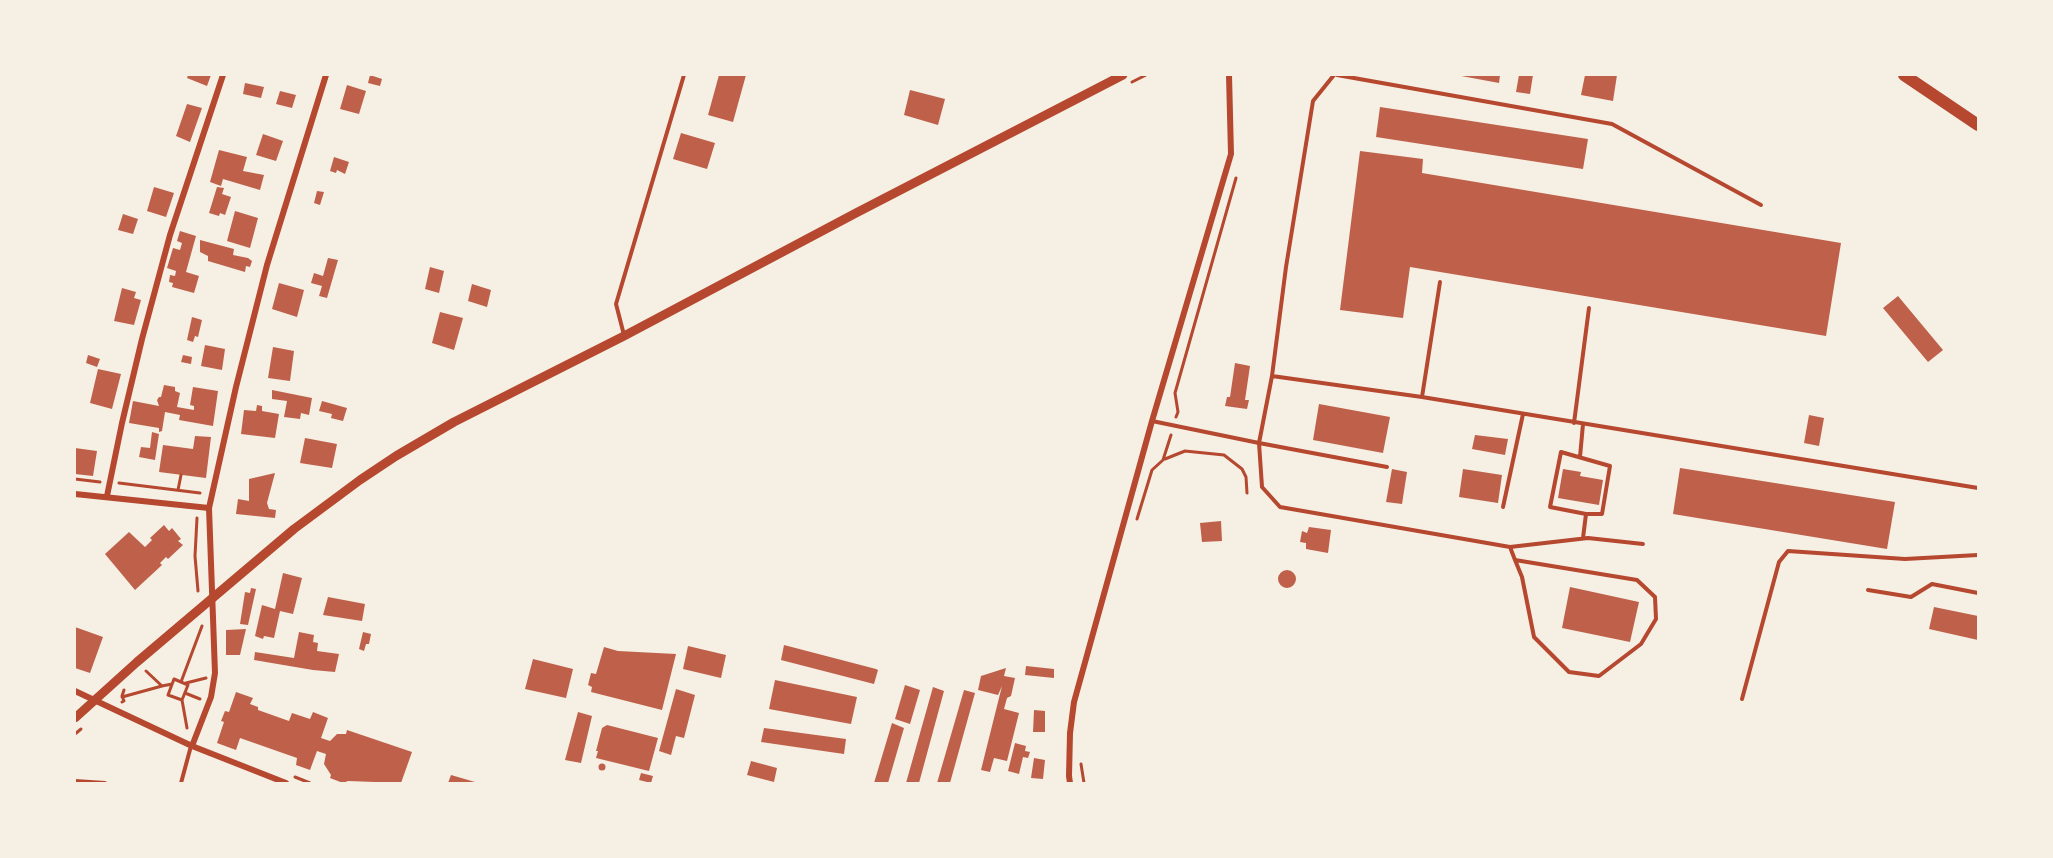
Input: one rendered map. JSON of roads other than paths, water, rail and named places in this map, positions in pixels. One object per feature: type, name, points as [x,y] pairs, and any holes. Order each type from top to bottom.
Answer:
[{"type":"main road","points":[[1904,75],[1978,125]]},
{"type":"street","points":[[107,496],[122,423],[170,235],[223,75]]},
{"type":"street","points":[[192,746],[211,697],[215,673],[209,508],[236,387],[267,266],[326,75]]},
{"type":"street","points":[[75,718],[137,662],[294,529],[396,456],[454,423],[1123,75]]},
{"type":"street","points":[[1070,783],[1070,733],[1074,702],[1152,421],[1231,154],[1228,75]]},
{"type":"street","points":[[75,494],[209,508]]},
{"type":"street","points":[[75,691],[192,746],[286,783]]},
{"type":"lane","points":[[624,336],[616,304],[684,75]]},
{"type":"lane","points":[[1643,544],[1584,538],[1510,547],[1280,507],[1262,487],[1259,443],[1272,376],[1286,267],[1313,101],[1335,75],[1612,124],[1761,205]]},
{"type":"lane","points":[[1422,398],[1440,282]]},
{"type":"lane","points":[[1574,423],[1590,308]]},
{"type":"lane","points":[[1272,376],[1978,488]]},
{"type":"lane","points":[[1503,507],[1523,414]]},
{"type":"lane","points":[[1152,421],[1387,467]]},
{"type":"lane","points":[[1580,457],[1583,424]]},
{"type":"lane","points":[[1561,452],[1610,466],[1602,514],[1586,514],[1550,507],[1561,452]]},
{"type":"lane","points":[[1584,538],[1586,514]]},
{"type":"lane","points":[[1510,547],[1515,560],[1522,577],[1534,637],[1569,672],[1599,676],[1641,644],[1656,619],[1654,597],[1637,580],[1515,560]]},
{"type":"lane","points":[[1742,699],[1779,562],[1788,550],[1905,559],[1978,555]]},
{"type":"lane","points":[[1868,590],[1911,597],[1932,584],[1978,593]]},
{"type":"lane","points":[[181,783],[192,746]]},
{"type":"lane","points":[[75,781],[105,783]]}]
